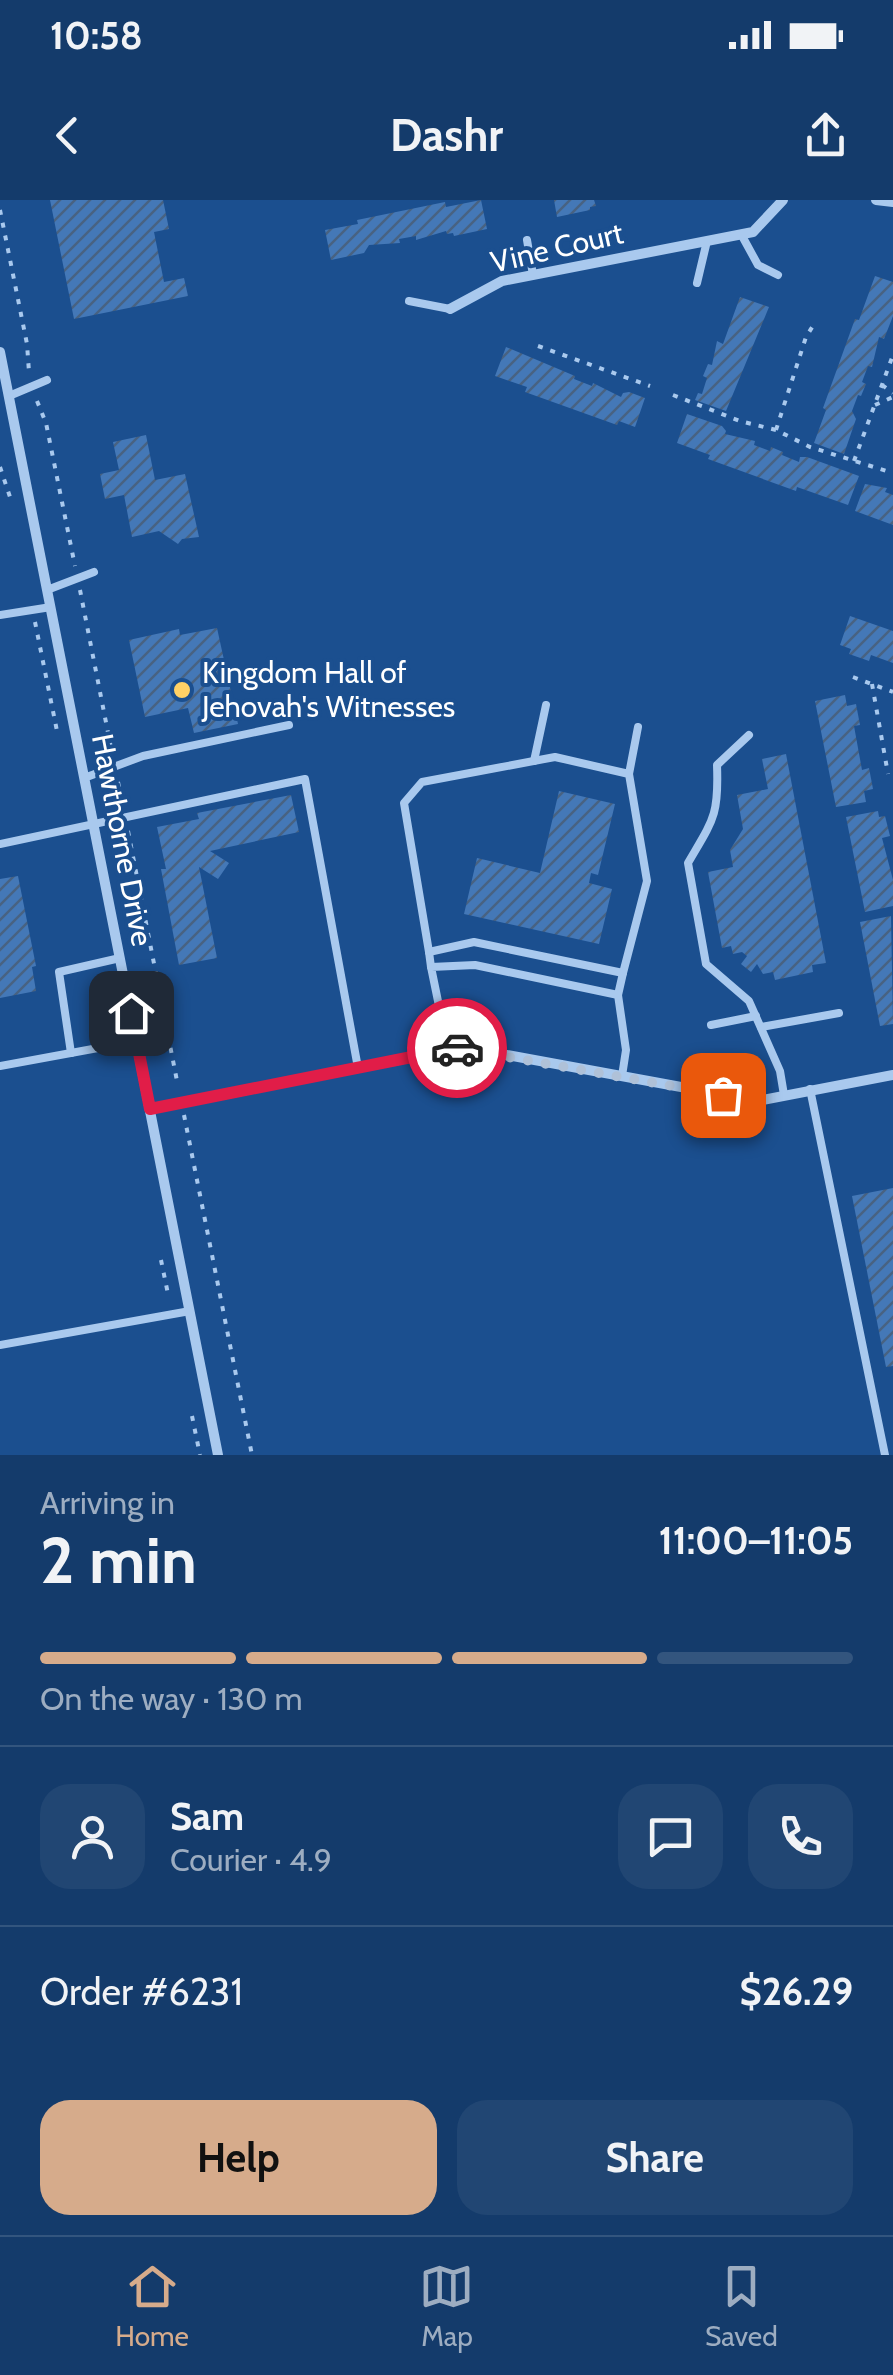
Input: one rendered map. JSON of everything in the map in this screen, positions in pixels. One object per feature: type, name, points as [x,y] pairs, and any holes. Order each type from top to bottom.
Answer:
[{"type":"street","name":"Vine Court","points":[[450,308],[502,282],[753,232],[783,200]]},
{"type":"street","points":[[876,200],[893,202]]},
{"type":"street","name":"Hawthorne Drive","points":[[0,352],[4,397],[47,590],[218,1455]]},
{"type":"street","points":[[150,1109],[464,1047],[757,1101],[893,1075]]},
{"type":"lane","points":[[742,234],[758,265],[778,276]]},
{"type":"lane","points":[[527,240],[533,275]]},
{"type":"lane","points":[[696,283],[707,241]]},
{"type":"lane","points":[[409,301],[450,308]]},
{"type":"lane","points":[[4,397],[47,380]]},
{"type":"lane","points":[[47,590],[94,572]]},
{"type":"lane","points":[[0,615],[50,608]]},
{"type":"lane","points":[[534,760],[546,705]]},
{"type":"lane","points":[[84,778],[144,756],[289,725]]},
{"type":"lane","points":[[622,1076],[626,1050],[618,994],[647,881],[629,774],[638,727]]},
{"type":"lane","points":[[748,735],[717,765],[718,804],[688,863],[706,964],[749,1000],[780,1071],[784,1095]]},
{"type":"lane","points":[[448,1050],[404,802],[422,782],[554,757],[629,774]]},
{"type":"lane","points":[[0,844],[305,779],[358,1068]]},
{"type":"lane","points":[[429,952],[474,942],[623,973]]},
{"type":"lane","points":[[71,1053],[59,972],[120,958]]},
{"type":"lane","points":[[431,968],[475,966],[618,994]]},
{"type":"lane","points":[[761,1026],[839,1013]]},
{"type":"lane","points":[[711,1025],[756,1016]]},
{"type":"lane","points":[[0,1066],[136,1041]]},
{"type":"lane","points":[[810,1089],[885,1455]]},
{"type":"lane","points":[[0,1345],[190,1312]]},
{"type":"path","points":[[0,210],[175,1070]]},
{"type":"path","points":[[776,430],[806,337],[816,321]]},
{"type":"path","points":[[538,346],[650,386]]},
{"type":"path","points":[[854,461],[893,355]]},
{"type":"path","points":[[874,405],[893,395],[882,385]]},
{"type":"path","points":[[672,395],[893,474]]},
{"type":"path","points":[[0,467],[13,508]]},
{"type":"path","points":[[36,636],[59,742]]},
{"type":"path","points":[[853,677],[893,692]]},
{"type":"path","points":[[872,684],[888,774]]},
{"type":"path","points":[[106,985],[107,1002]]},
{"type":"path","points":[[186,1128],[252,1455]]},
{"type":"building","points":[[50,200],[163,200],[169,229],[154,232],[164,282],[184,278],[188,296],[74,319]]},
{"type":"building","points":[[481,200],[487,229],[454,236],[446,231],[416,240],[416,236],[399,239],[400,243],[369,245],[364,253],[331,260],[325,230],[445,202],[446,207]]},
{"type":"building","points":[[554,200],[594,200],[596,206],[557,217]]},
{"type":"building","points":[[875,276],[893,282],[893,316],[884,339],[879,337],[872,367],[868,366],[862,382],[866,384],[852,411],[856,419],[844,454],[814,443],[855,319],[859,320]]},
{"type":"building","points":[[740,297],[769,307],[726,411],[695,400],[698,393],[702,394],[707,378],[703,376],[708,364],[712,365],[717,341],[723,344]]},
{"type":"building","points":[[506,347],[621,397],[629,392],[645,398],[635,427],[619,421],[617,425],[525,392],[527,387],[495,376]]},
{"type":"building","points":[[687,414],[722,426],[725,434],[755,441],[754,445],[770,451],[771,447],[799,462],[800,457],[807,457],[859,476],[848,505],[797,487],[796,491],[708,459],[710,455],[677,443]]},
{"type":"building","points":[[146,435],[155,480],[185,474],[199,537],[182,539],[178,544],[159,531],[132,537],[124,495],[105,499],[100,474],[119,470],[113,442]]},
{"type":"building","points":[[865,484],[887,488],[885,492],[893,495],[893,525],[855,511]]},
{"type":"building","points":[[850,616],[893,631],[893,663],[871,655],[869,661],[849,654],[851,649],[840,645]]},
{"type":"building","name":"Kingdom Hall of Jehovah's Witnesses","points":[[217,628],[238,724],[194,733],[188,708],[145,717],[129,640],[179,629],[180,635]]},
{"type":"building","points":[[845,695],[847,706],[856,704],[860,725],[854,726],[862,770],[869,768],[873,789],[864,791],[866,802],[836,807],[815,701]]},
{"type":"building","points":[[786,754],[826,963],[812,965],[813,972],[775,980],[773,972],[763,974],[757,964],[751,972],[741,964],[747,956],[742,952],[733,954],[731,946],[722,948],[708,872],[733,867],[730,850],[743,829],[737,795],[768,789],[762,759]]},
{"type":"building","points":[[559,791],[615,804],[598,875],[591,873],[589,883],[612,889],[599,944],[464,914],[477,858],[540,873]]},
{"type":"building","points":[[291,795],[299,832],[210,851],[229,863],[218,879],[199,867],[217,958],[179,965],[157,827],[199,819],[197,813]]},
{"type":"building","points":[[878,811],[879,817],[885,816],[890,836],[882,838],[893,880],[893,906],[865,912],[846,817]]},
{"type":"building","points":[[18,876],[36,966],[32,967],[36,991],[0,998],[0,879]]},
{"type":"building","points":[[891,916],[893,1024],[880,1026],[860,922]]},
{"type":"building","points":[[893,1188],[893,1366],[886,1367],[852,1196]]},
{"type":"way so far","points":[[457,1048],[723,1095]]},
{"type":"place","name":"Kingdom Hall of Jehovah's Witnesses","points":[[182,690]]},
{"type":"route","points":[[131,1013],[150,1109],[457,1048]]}]
